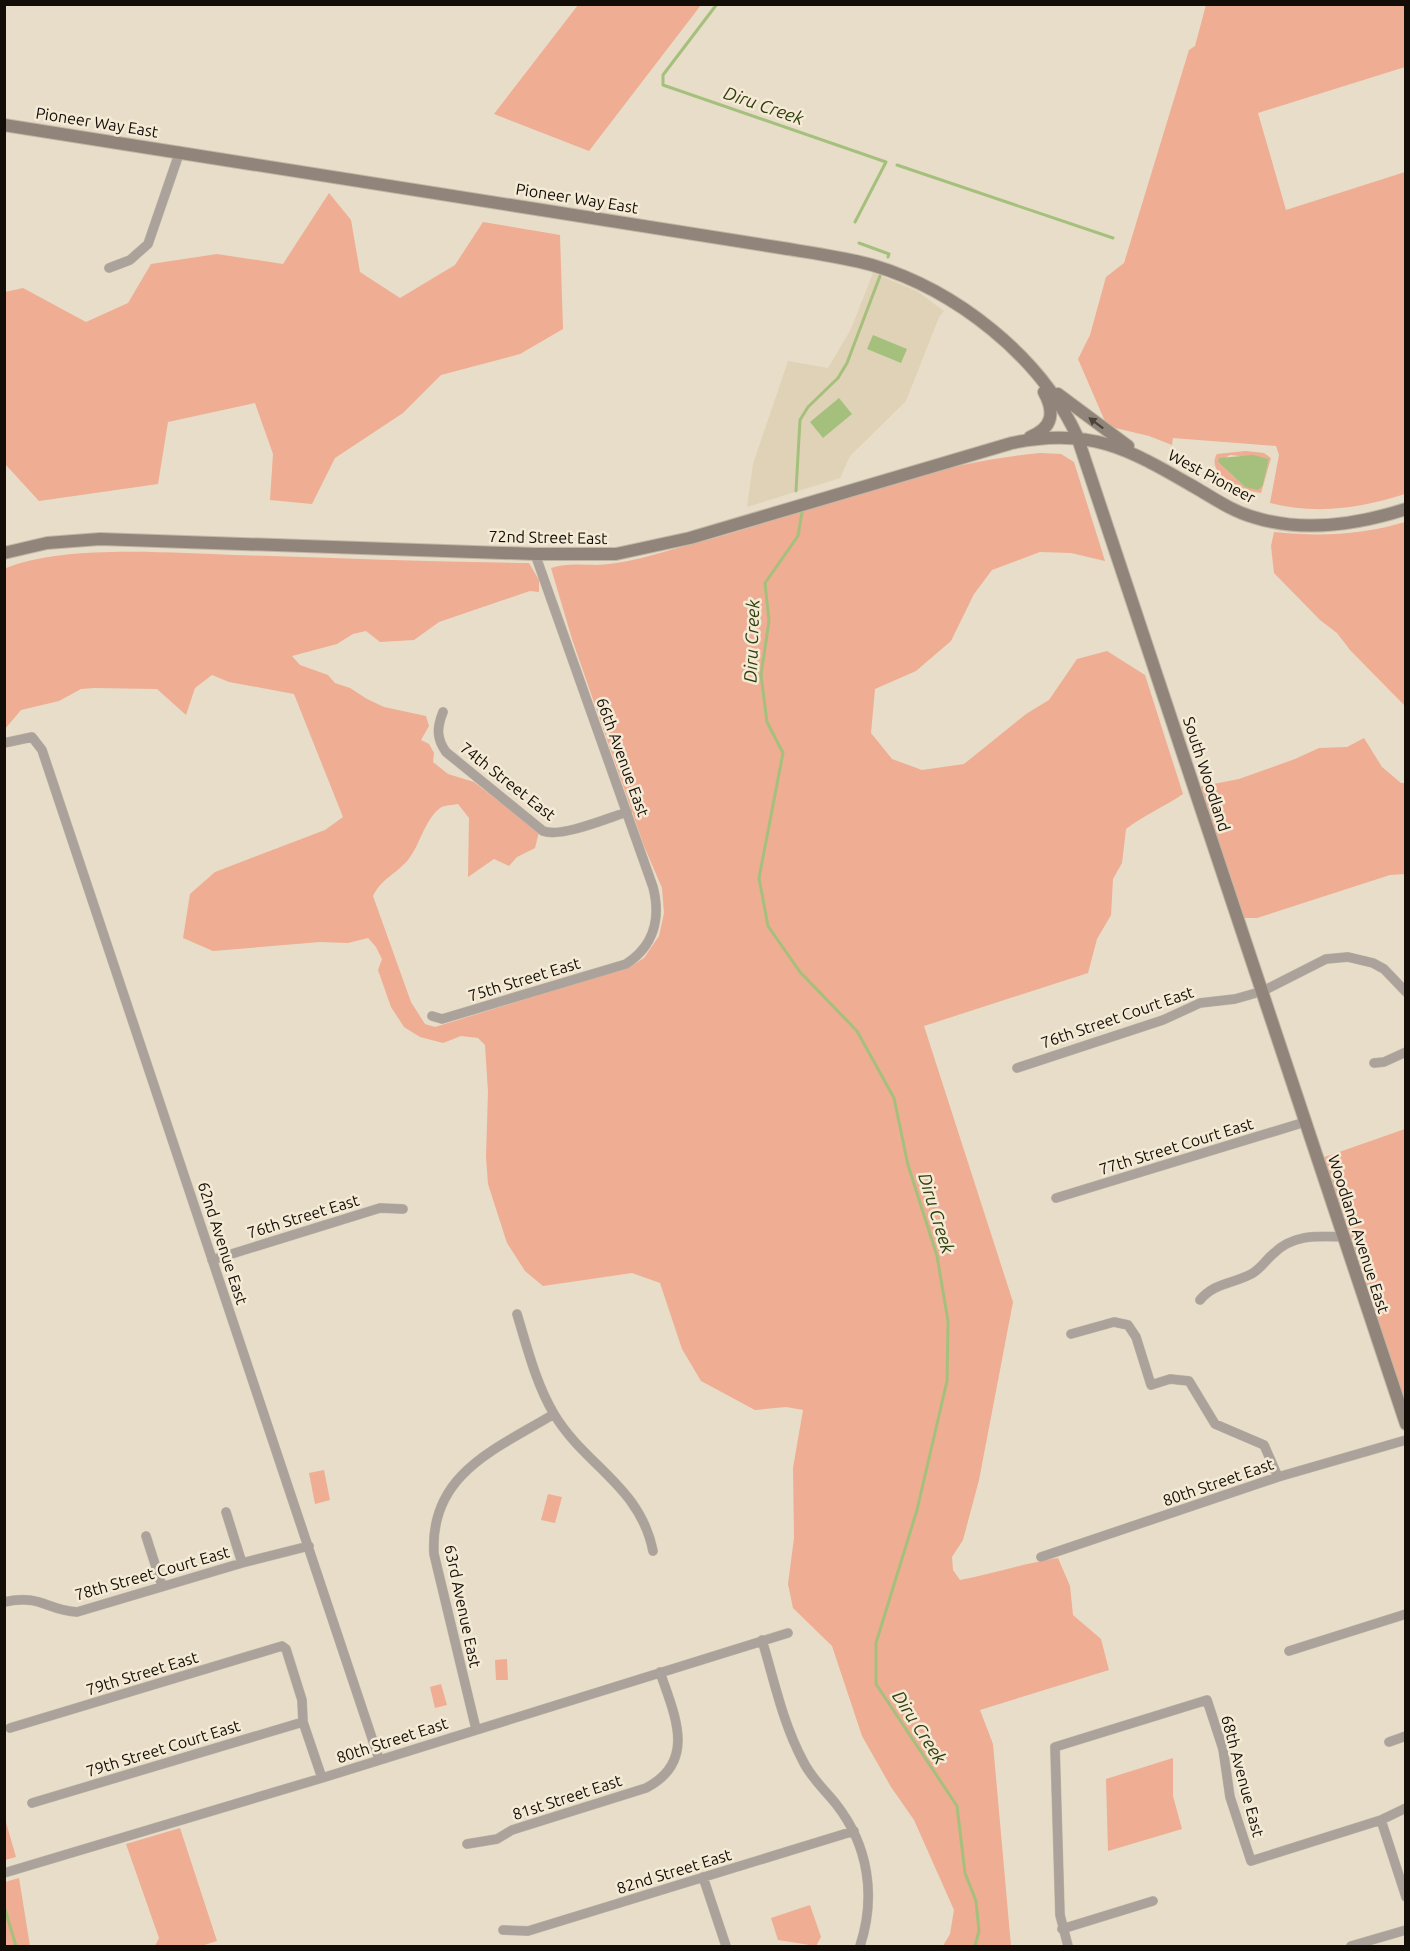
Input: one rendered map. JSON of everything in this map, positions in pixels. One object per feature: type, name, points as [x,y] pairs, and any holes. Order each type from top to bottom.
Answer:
[{"type":"main road","name":"Pioneer Way East","points":[[4,125],[771,246],[871,265],[919,284],[962,307],[1033,369],[1067,415],[1077,436]]},
{"type":"main road","points":[[1012,443],[1044,429],[1051,418],[1050,403],[1033,369]]},
{"type":"main road","points":[[1048,387],[1143,458]]},
{"type":"main road","name":"72nd Street East","points":[[4,553],[47,543],[99,539],[535,554],[616,554],[653,548],[1012,443],[1047,437],[1077,436]]},
{"type":"main road","name":"West Pioneer","points":[[1077,436],[1120,448],[1143,458],[1233,510],[1269,522],[1298,525],[1341,524],[1406,509]]},
{"type":"main road","name":"South Woodland","points":[[1077,436],[1305,1122]]},
{"type":"main road","name":"Woodland Avenue East","points":[[1305,1122],[1406,1424]]},
{"type":"street","points":[[109,268],[130,260],[148,244],[180,151]]},
{"type":"street","name":"66th Avenue East","points":[[535,554],[653,887],[655,926],[649,942],[626,964]]},
{"type":"street","name":"74th Street East","points":[[443,712],[437,729],[446,752],[543,831],[553,833],[565,831],[627,812]]},
{"type":"street","name":"62nd Avenue East","points":[[4,742],[25,737],[35,739],[44,756],[379,1759]]},
{"type":"street","name":"76th Street Court East","points":[[1017,1068],[1163,1020],[1200,1003],[1235,999],[1263,991],[1316,962],[1348,957],[1373,963],[1384,969],[1406,992]]},
{"type":"street","name":"75th Street East","points":[[432,1016],[442,1019],[626,964]]},
{"type":"street","points":[[1374,1063],[1384,1062],[1406,1052]]},
{"type":"street","name":"77th Street Court East","points":[[1056,1198],[1305,1122]]},
{"type":"street","name":"76th Street East","points":[[212,1260],[381,1208],[404,1209]]},
{"type":"street","points":[[1200,1300],[1213,1288],[1255,1271],[1279,1248],[1291,1241],[1313,1236],[1342,1237]]},
{"type":"street","points":[[517,1314],[536,1373],[554,1414],[573,1440],[633,1500],[649,1531],[653,1551]]},
{"type":"street","points":[[1071,1334],[1114,1322],[1128,1325],[1136,1337],[1151,1385],[1170,1379],[1189,1381],[1215,1424],[1264,1445],[1278,1477]]},
{"type":"street","name":"63rd Avenue East","points":[[476,1729],[434,1554],[435,1528],[447,1491],[457,1477],[476,1462],[554,1414]]},
{"type":"street","name":"80th Street East","points":[[1041,1557],[1278,1477],[1406,1440]]},
{"type":"street","points":[[226,1512],[242,1563]]},
{"type":"street","points":[[146,1536],[162,1586]]},
{"type":"street","name":"78th Street Court East","points":[[4,1602],[31,1599],[66,1611],[77,1612],[242,1563],[309,1546]]},
{"type":"street","points":[[1289,1652],[1406,1614]]},
{"type":"street","name":"80th Street East","points":[[4,1873],[322,1778],[788,1633]]},
{"type":"street","points":[[762,1640],[794,1743],[803,1762],[854,1831],[865,1863],[868,1882],[868,1916],[860,1947]]},
{"type":"street","name":"79th Street East","points":[[10,1728],[282,1646],[286,1649],[302,1700],[303,1722]]},
{"type":"street","name":"81st Street East","points":[[467,1844],[497,1839],[512,1830],[646,1788],[661,1778],[676,1757],[679,1739],[660,1672]]},
{"type":"street","name":"68th Avenue East","points":[[1062,1929],[1055,1747],[1207,1700],[1223,1749],[1230,1797],[1251,1861],[1381,1820]]},
{"type":"street","points":[[303,1722],[322,1778]]},
{"type":"street","name":"79th Street Court East","points":[[32,1803],[303,1722]]},
{"type":"street","points":[[1389,1742],[1406,1736]]},
{"type":"street","points":[[1406,1808],[1381,1820],[1406,1897]]},
{"type":"street","name":"82nd Street East","points":[[503,1930],[528,1931],[854,1831]]},
{"type":"street","points":[[703,1877],[726,1947]]},
{"type":"street","points":[[1068,1947],[1062,1929],[1153,1901]]},
{"type":"street","points":[[1351,1947],[1406,1930]]},
{"type":"shaded area","points":[[578,5],[701,5],[589,151],[494,114]]},
{"type":"shaded area","points":[[1206,5],[1405,5],[1405,67],[1258,113],[1286,210],[1405,172],[1405,494],[1372,503],[1339,508],[1305,509],[1270,503],[1279,455],[1276,446],[1173,438],[1172,445],[1149,436],[1107,426],[1078,359],[1090,335],[1106,277],[1124,263],[1189,50],[1195,46]]},
{"type":"shaded area","points":[[329,193],[351,220],[360,272],[400,298],[455,265],[483,222],[560,235],[563,329],[520,354],[441,375],[403,413],[335,458],[312,504],[270,500],[273,454],[255,403],[168,422],[158,484],[39,501],[5,464],[5,292],[23,288],[86,322],[128,303],[151,264],[217,254],[283,264]]},
{"type":"shaded area","points":[[873,273],[917,291],[944,311],[939,317],[906,401],[850,456],[840,478],[747,507],[753,464],[788,361],[828,368],[851,329]]},
{"type":"shaded area","points":[[873,335],[907,349],[901,363],[867,349]]},
{"type":"shaded area","points":[[839,398],[852,414],[823,438],[810,422]]},
{"type":"shaded area","points":[[1246,451],[1264,453],[1271,458],[1261,493],[1228,481],[1221,475],[1216,468],[1217,454]],"holes":[[[1230,455],[1269,459],[1263,485],[1245,487],[1218,462]]]},
{"type":"shaded area","points":[[1040,453],[1061,454],[1074,462],[1105,561],[1071,553],[1040,552],[992,570],[974,594],[951,641],[916,671],[875,689],[871,733],[892,759],[922,770],[964,764],[1026,714],[1049,700],[1077,659],[1107,651],[1145,675],[1183,794],[1126,829],[1122,863],[1113,879],[1111,915],[1097,939],[1088,973],[924,1026],[1013,1302],[979,1480],[963,1540],[952,1557],[953,1570],[960,1580],[1058,1558],[1070,1586],[1073,1615],[1101,1639],[1109,1670],[980,1710],[993,1744],[1011,1946],[943,1946],[950,1934],[954,1910],[914,1820],[891,1787],[862,1736],[832,1646],[793,1608],[788,1584],[794,1538],[793,1468],[803,1410],[786,1407],[755,1410],[701,1381],[682,1349],[660,1283],[632,1273],[543,1286],[525,1271],[507,1243],[488,1184],[486,1157],[488,1092],[485,1045],[478,1038],[461,1036],[443,1043],[420,1037],[404,1027],[391,1007],[378,970],[382,959],[368,938],[348,943],[320,942],[213,951],[183,938],[190,894],[215,872],[325,830],[343,817],[294,694],[229,682],[212,675],[195,688],[186,715],[157,689],[81,689],[59,701],[21,710],[5,729],[4,569],[28,561],[55,556],[117,552],[529,563],[539,580],[539,592],[530,591],[439,622],[414,640],[380,642],[366,631],[353,634],[337,644],[292,656],[300,665],[328,675],[335,683],[350,688],[384,707],[426,716],[429,726],[421,740],[429,744],[434,753],[433,762],[448,774],[474,782],[539,832],[535,848],[517,857],[509,866],[494,859],[468,877],[469,818],[458,804],[442,807],[426,826],[408,860],[376,890],[373,896],[411,1002],[425,1024],[435,1027],[630,967],[644,958],[659,936],[664,913],[662,888],[644,846],[572,639],[551,568],[618,563],[640,558],[729,534],[905,479],[995,459]]},
{"type":"shaded area","points":[[1253,455],[1269,459],[1263,485],[1258,490],[1245,487],[1218,462],[1219,458]]},
{"type":"shaded area","points":[[1406,522],[1405,706],[1350,650],[1337,633],[1320,620],[1274,573],[1271,546],[1274,532],[1340,534]]},
{"type":"shaded area","points":[[1364,738],[1382,767],[1401,783],[1405,783],[1405,874],[1390,875],[1257,918],[1244,918],[1198,787],[1239,779],[1319,748],[1347,747]]},
{"type":"shaded area","points":[[1405,1129],[1405,1408],[1322,1158]]},
{"type":"shaded area","points":[[324,1470],[330,1500],[315,1504],[309,1473]]},
{"type":"shaded area","points":[[548,1494],[562,1497],[555,1523],[541,1520]]},
{"type":"shaded area","points":[[507,1659],[508,1680],[496,1680],[495,1660]]},
{"type":"shaded area","points":[[441,1684],[447,1705],[435,1708],[430,1687]]},
{"type":"shaded area","points":[[1173,1758],[1173,1796],[1182,1829],[1108,1851],[1106,1779]]},
{"type":"shaded area","points":[[5,1819],[16,1857],[4,1860]]},
{"type":"shaded area","points":[[180,1828],[217,1941],[201,1946],[155,1946],[159,1938],[126,1844]]},
{"type":"shaded area","points":[[19,1878],[30,1946],[5,1946],[5,1882]]},
{"type":"shaded area","points":[[810,1905],[821,1937],[816,1946],[778,1940],[771,1918]]},
{"type":"waterway","name":"Diru Creek","points":[[717,4],[663,75],[663,85],[886,162],[855,222]]},
{"type":"waterway","name":"Diru Creek","points":[[897,165],[1113,238]]},
{"type":"waterway","name":"Diru Creek","points":[[859,243],[889,254],[888,257]]},
{"type":"waterway","name":"Diru Creek","points":[[796,491],[800,420],[808,407],[838,378],[847,363],[880,276]]},
{"type":"waterway","name":"Diru Creek","points":[[802,512],[798,536],[765,583],[769,621],[761,675],[767,722],[783,753],[759,878],[768,926],[800,972],[857,1031],[894,1098],[908,1165],[937,1256],[948,1321],[947,1381],[917,1510],[876,1643],[876,1684],[957,1806],[965,1873],[976,1901],[979,1931],[975,1946]]},
{"type":"waterway","points":[[4,1906],[16,1946]]}]
